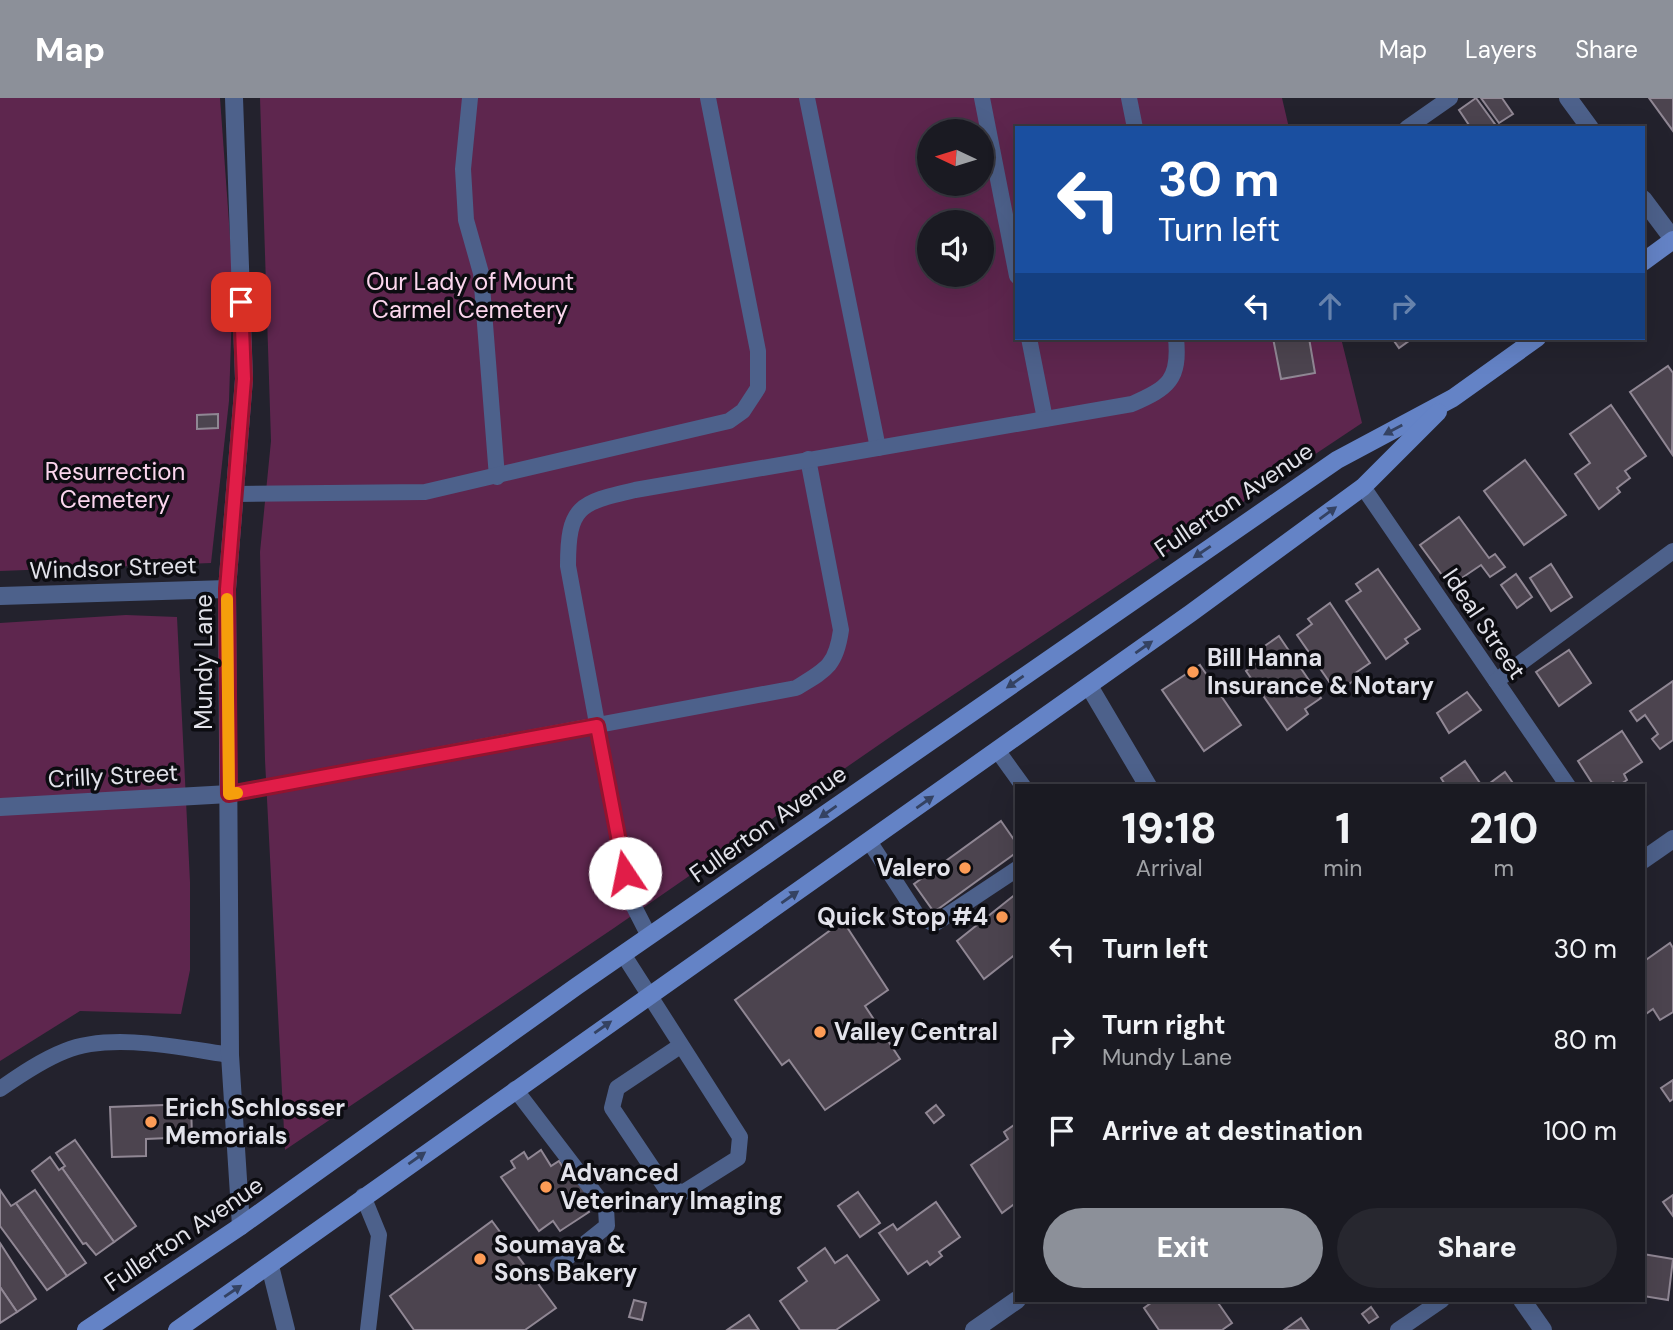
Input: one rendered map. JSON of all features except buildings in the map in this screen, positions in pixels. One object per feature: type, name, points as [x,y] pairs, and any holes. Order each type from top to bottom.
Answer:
[{"type":"main road","points":[[1645,261],[1673,240]]},
{"type":"main road","name":"Fullerton Avenue","points":[[86,1330],[241,1226],[623,954],[1337,460],[1453,398],[1534,340]]},
{"type":"main road","name":"Fullerton Avenue","points":[[177,1330],[270,1266],[363,1196],[998,750],[1363,487],[1453,398]]},
{"type":"street","name":"Mundy Lane","points":[[234,98],[244,379],[227,589],[230,1055],[241,1226]]},
{"type":"street","points":[[1568,98],[1589,126]]},
{"type":"street","points":[[1645,202],[1673,240]]},
{"type":"street","name":"Windsor Street","points":[[0,596],[227,589]]},
{"type":"street","points":[[1088,686],[1145,784]]},
{"type":"street","name":"Crilly Street","points":[[0,807],[229,794]]},
{"type":"street","points":[[1645,859],[1673,839]]},
{"type":"street","points":[[270,1266],[286,1330]]},
{"type":"street","points":[[974,1330],[1015,1301]]},
{"type":"street","points":[[1523,1302],[1543,1330]]},
{"type":"lane","points":[[470,98],[463,169],[466,220],[481,273],[497,477]]},
{"type":"lane","points":[[234,494],[397,495],[448,488],[645,438],[729,421],[751,401],[760,375],[758,351],[708,98]]},
{"type":"lane","points":[[807,98],[878,447]]},
{"type":"lane","points":[[982,98],[1015,266]]},
{"type":"lane","points":[[1129,98],[1135,126]]},
{"type":"lane","points":[[1410,126],[1450,98]]},
{"type":"lane","points":[[1029,340],[1045,419]]},
{"type":"lane","points":[[649,936],[629,897],[568,566],[568,529],[578,513],[598,499],[808,459],[1132,404],[1158,393],[1172,381],[1178,358],[1177,340]]},
{"type":"lane","points":[[229,794],[796,688],[821,673],[837,655],[839,620],[808,459]]},
{"type":"lane","name":"Ideal Street","points":[[1363,487],[1567,784]]},
{"type":"lane","points":[[1496,681],[1673,551]]},
{"type":"lane","points":[[998,750],[1022,784]]},
{"type":"lane","points":[[869,841],[917,915],[933,924],[1015,870]]},
{"type":"lane","points":[[623,954],[740,1137],[738,1158],[684,1192],[667,1190],[611,1108],[617,1088],[680,1046]]},
{"type":"lane","points":[[0,1089],[65,1051],[88,1045],[148,1043],[230,1055]]},
{"type":"lane","points":[[515,1090],[606,1208],[607,1226],[558,1265]]},
{"type":"lane","points":[[363,1196],[379,1235],[368,1330]]},
{"type":"lane","points":[[1398,1330],[1439,1302]]},
{"type":"green space","name":"Resurrection Cemetery","points":[[0,98],[220,98],[233,278],[229,401],[211,563],[0,571]]},
{"type":"green space","name":"Our Lady of Mount Carmel Cemetery","points":[[260,98],[1282,98],[1289,126],[1015,126],[1015,340],[1341,340],[1362,423],[896,733],[285,1150],[265,760],[260,552],[271,441]]},
{"type":"green space","points":[[126,615],[177,617],[190,882],[190,970],[181,1014],[80,1011],[0,1061],[0,623]]},
{"type":"slow traffic","points":[[227,599],[229,794],[237,793]]},
{"type":"place","name":"Bill Hanna Insurance & Notary","points":[[1193,672]]},
{"type":"place","name":"Valero","points":[[965,868]]},
{"type":"place","name":"Quick Stop #4","points":[[1002,917]]},
{"type":"place","name":"Valley Central","points":[[820,1032]]},
{"type":"place","name":"Erich Schlosser Memorials","points":[[151,1122]]},
{"type":"place","name":"Advanced Veterinary Imaging","points":[[546,1187]]},
{"type":"place","name":"Soumaya & Sons Bakery","points":[[480,1259]]},
{"type":"route","points":[[241,302],[244,379],[227,589],[229,794],[597,726],[625,873]]}]
